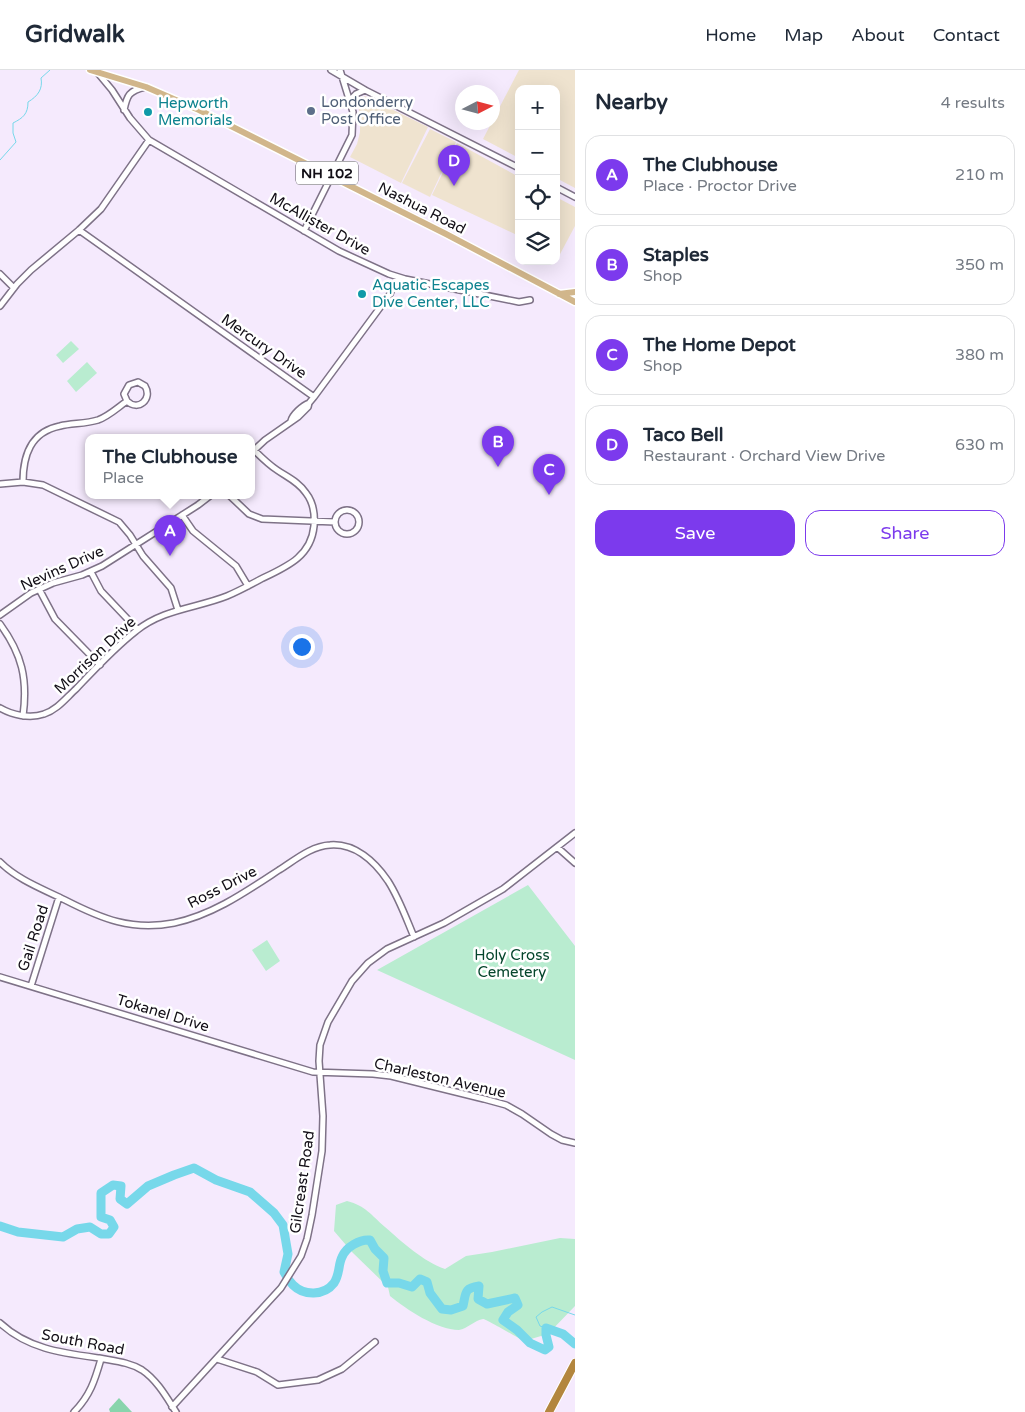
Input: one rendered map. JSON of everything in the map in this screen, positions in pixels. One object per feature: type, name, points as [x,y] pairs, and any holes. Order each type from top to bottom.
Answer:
[{"type":"highway","points":[[549,1412],[575,1363]]},
{"type":"main road","name":"Nashua Road","points":[[93,71],[146,87],[199,110],[446,234],[575,302]]},
{"type":"main road","points":[[558,294],[575,292]]},
{"type":"street","points":[[331,70],[365,90],[515,166]]},
{"type":"street","points":[[304,231],[352,135],[354,117],[340,70]]},
{"type":"street","name":"McAllister Drive","points":[[93,71],[112,90],[123,110],[149,140],[355,260],[397,277],[519,302],[530,300]]},
{"type":"street","points":[[123,110],[127,97],[131,93],[146,87]]},
{"type":"street","points":[[350,100],[356,94],[365,90]]},
{"type":"street","points":[[0,306],[14,288],[42,260],[80,230],[108,199],[149,140]]},
{"type":"street","points":[[560,189],[575,197]]},
{"type":"street","name":"Mercury Drive","points":[[80,230],[314,397],[390,294],[397,277]]},
{"type":"street","points":[[0,274],[14,288]]},
{"type":"street","points":[[138,382],[146,388],[147,398],[142,404],[133,405],[127,401],[124,394],[128,385],[138,382]]},
{"type":"street","points":[[255,449],[302,414],[314,397]]},
{"type":"street","points":[[22,482],[26,453],[39,436],[54,428],[91,422],[104,417],[127,401]]},
{"type":"street","name":"Morrison Drive","points":[[23,716],[35,716],[56,708],[137,629],[158,617],[227,596],[289,565],[300,557],[312,537],[314,521],[312,505],[307,493],[293,480],[255,453]]},
{"type":"street","points":[[0,484],[22,482],[48,487],[113,519],[123,526],[135,545],[171,588],[178,610]]},
{"type":"street","name":"Nevins Drive","points":[[0,615],[24,597],[39,589],[91,572],[205,499]]},
{"type":"street","points":[[233,499],[249,514],[255,517],[282,521],[335,522]]},
{"type":"street","points":[[345,511],[354,513],[358,522],[355,531],[346,534],[339,531],[335,522],[339,514],[345,511]]},
{"type":"street","points":[[182,515],[193,531],[236,566],[248,586]]},
{"type":"street","points":[[91,572],[101,591],[137,629]]},
{"type":"street","points":[[39,589],[54,619],[100,665]]},
{"type":"street","points":[[0,624],[13,643],[19,657],[24,674],[25,700],[23,716],[0,708]]},
{"type":"street","name":"Gilcreast Road","points":[[172,1406],[284,1284],[301,1256],[307,1239],[322,1151],[323,1116],[319,1056],[323,1034],[352,981],[363,967],[377,955],[444,923],[494,896],[575,833]]},
{"type":"street","name":"Ross Drive","points":[[0,862],[18,876],[90,913],[115,922],[151,925],[175,922],[198,916],[230,900],[318,847],[342,846],[354,849],[364,855],[381,872],[394,892],[414,936]]},
{"type":"street","points":[[557,847],[575,863]]},
{"type":"street","name":"Gail Road","points":[[31,986],[59,897]]},
{"type":"street","name":"Tokanel Drive","points":[[0,977],[319,1072]]},
{"type":"street","name":"Charleston Avenue","points":[[319,1072],[373,1074],[506,1105],[551,1134],[562,1140],[575,1143]]},
{"type":"street","name":"South Road","points":[[0,1323],[17,1337],[38,1347],[61,1353],[121,1361],[143,1371],[152,1379],[176,1412]]},
{"type":"street","points":[[217,1359],[257,1372],[278,1385],[318,1380],[342,1369],[375,1342]]},
{"type":"street","points":[[74,1412],[91,1390],[101,1359]]},
{"type":"shaded area","points":[[519,70],[575,70],[575,188],[560,180],[560,85],[515,85],[515,156],[483,139],[488,130],[500,130],[500,106]]},
{"type":"shaded area","points":[[365,96],[428,127],[401,183],[350,157],[357,144],[360,132],[358,102]]},
{"type":"shaded area","points":[[430,129],[456,142],[430,197],[402,183]]},
{"type":"shaded area","points":[[457,143],[515,175],[515,234],[432,195]]},
{"type":"shaded area","points":[[560,199],[575,207],[575,226],[560,254]]},
{"type":"green space","points":[[71,341],[79,349],[63,363],[56,355]]},
{"type":"green space","points":[[87,362],[97,373],[76,392],[67,381]]},
{"type":"green space","name":"Holy Cross Cemetery","points":[[528,885],[575,946],[575,1060],[377,970]]},
{"type":"green space","points":[[267,940],[280,961],[266,971],[252,950]]},
{"type":"green space","points":[[347,1201],[364,1208],[414,1251],[429,1262],[445,1269],[466,1256],[560,1238],[575,1239],[575,1306],[548,1334],[524,1341],[483,1319],[459,1330],[441,1327],[432,1323],[404,1307],[390,1296],[388,1287],[352,1252],[334,1231],[336,1205]]},
{"type":"green space","points":[[119,1398],[132,1412],[110,1412],[109,1409]]},
{"type":"waterway","points":[[0,160],[16,142],[13,133],[13,123],[24,115],[28,102],[37,95],[40,89],[41,78],[50,70]]},
{"type":"waterway","points":[[0,1226],[18,1232],[63,1237],[77,1229],[90,1227],[101,1234],[109,1234],[114,1227],[110,1220],[101,1217],[101,1193],[113,1185],[121,1186],[120,1199],[127,1204],[148,1186],[194,1168],[216,1180],[250,1192],[274,1213],[283,1225],[288,1254],[284,1272],[298,1289],[314,1293],[330,1287],[336,1280],[344,1253],[358,1242],[370,1240],[375,1249],[384,1258],[383,1271],[387,1283],[399,1283],[412,1287],[420,1279],[427,1282],[430,1293],[442,1309],[451,1310],[463,1306],[465,1294],[468,1290],[479,1286],[478,1299],[487,1304],[515,1298],[518,1305],[508,1312],[503,1320],[530,1343],[545,1350],[549,1347],[546,1328],[563,1334],[575,1344]]},
{"type":"waterway","points":[[546,1328],[540,1326],[536,1317],[552,1307],[575,1315]]},
{"type":"place","name":"Londonderry Post Office","points":[[311,111]]},
{"type":"place","name":"Hepworth Memorials","points":[[148,112]]},
{"type":"place","name":"Taco Bell","points":[[454,186]]},
{"type":"place","name":"Aquatic Escapes Dive Center, LLC","points":[[362,294]]},
{"type":"place","name":"Staples","points":[[498,467]]},
{"type":"place","name":"The Home Depot","points":[[549,495]]},
{"type":"place","name":"The Clubhouse","points":[[170,556]]}]
